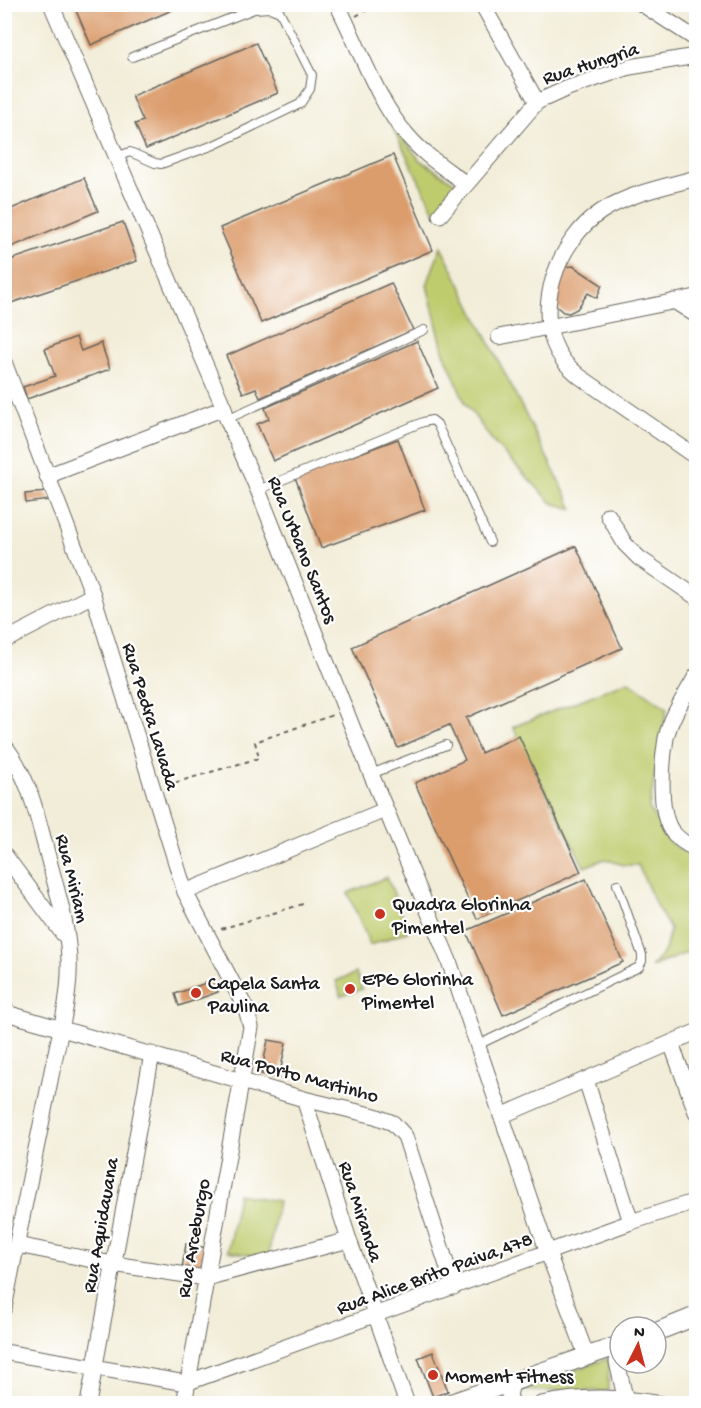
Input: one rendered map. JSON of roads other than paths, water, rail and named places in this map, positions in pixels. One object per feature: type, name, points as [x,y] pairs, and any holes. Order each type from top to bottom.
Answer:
[{"type":"street","name":"Rua Urbano Santos","points":[[51,4],[258,489],[385,810],[449,961],[548,1253],[587,1357]]},
{"type":"street","points":[[337,4],[389,110],[408,136],[429,156],[466,184]]},
{"type":"street","points":[[482,4],[537,102]]},
{"type":"street","points":[[642,4],[696,39]]},
{"type":"street","name":"Rua Hungria","points":[[440,215],[537,102],[568,88],[630,67],[696,56]]},
{"type":"street","points":[[696,178],[621,200],[599,212],[578,232],[563,256],[554,279],[548,306],[550,327],[555,345],[563,360],[579,376],[696,457]]},
{"type":"street","points":[[499,337],[696,297]]},
{"type":"street","points":[[674,302],[696,315]]},
{"type":"street","name":"Rua Pedra Lavada","points":[[4,362],[93,595],[185,892],[246,1009],[251,1027],[242,1081]]},
{"type":"street","points":[[47,476],[226,413]]},
{"type":"street","points":[[608,515],[625,544],[639,558],[696,597]]},
{"type":"street","points":[[4,640],[93,595]]},
{"type":"street","points":[[696,676],[678,708],[666,738],[663,771],[664,809],[671,830],[687,845],[696,849]]},
{"type":"street","name":"Rua Miriam","points":[[4,745],[18,762],[31,791],[68,942],[68,982],[60,1029],[4,1308]]},
{"type":"street","points":[[185,892],[385,810]]},
{"type":"street","points":[[4,854],[31,887],[68,942]]},
{"type":"street","name":"Rua Porto Martinho","points":[[4,1008],[10,1014],[60,1029],[304,1099],[375,1116],[393,1123],[405,1136],[454,1287]]},
{"type":"street","points":[[501,1116],[696,1032]]},
{"type":"street","points":[[671,1043],[696,1112]]},
{"type":"street","name":"Rua Aquidauana","points":[[88,1404],[152,1054]]},
{"type":"street","points":[[586,1080],[632,1222]]},
{"type":"street","name":"Rua Arceburgo","points":[[184,1404],[242,1081]]},
{"type":"street","name":"Rua Miranda","points":[[304,1099],[349,1240],[408,1404]]},
{"type":"street","name":"Rua Alice Brito Paiva,478","points":[[186,1383],[696,1201]]},
{"type":"street","points":[[17,1245],[113,1264],[206,1278],[349,1240]]},
{"type":"street","points":[[668,1327],[696,1316]]},
{"type":"street","points":[[448,1404],[608,1349]]},
{"type":"street","points":[[4,1353],[186,1383]]},
{"type":"street","points":[[620,1375],[625,1398]]},
{"type":"street","points":[[512,1383],[509,1395],[513,1404]]},
{"type":"street","points":[[541,1404],[570,1398],[591,1400],[625,1398],[662,1404]]},
{"type":"lane","points":[[116,157],[130,152],[161,164],[214,144],[300,104],[310,89],[312,75],[280,12],[270,8],[254,9],[234,15],[132,57]]},
{"type":"lane","points":[[226,413],[424,330]]},
{"type":"lane","points":[[258,489],[432,420],[437,424],[490,542]]},
{"type":"lane","points":[[371,774],[446,745]]},
{"type":"lane","points":[[478,1045],[639,967],[642,955],[616,884]]},
{"type":"place","name":"Quadra Glorinha Pimentel","points":[[380,914]]},
{"type":"place","name":"EPG Glorinha Pimentel","points":[[350,989]]},
{"type":"place","name":"Capela Santa Paulina","points":[[196,993]]},
{"type":"place","name":"Moment Fitness","points":[[433,1375]]}]
